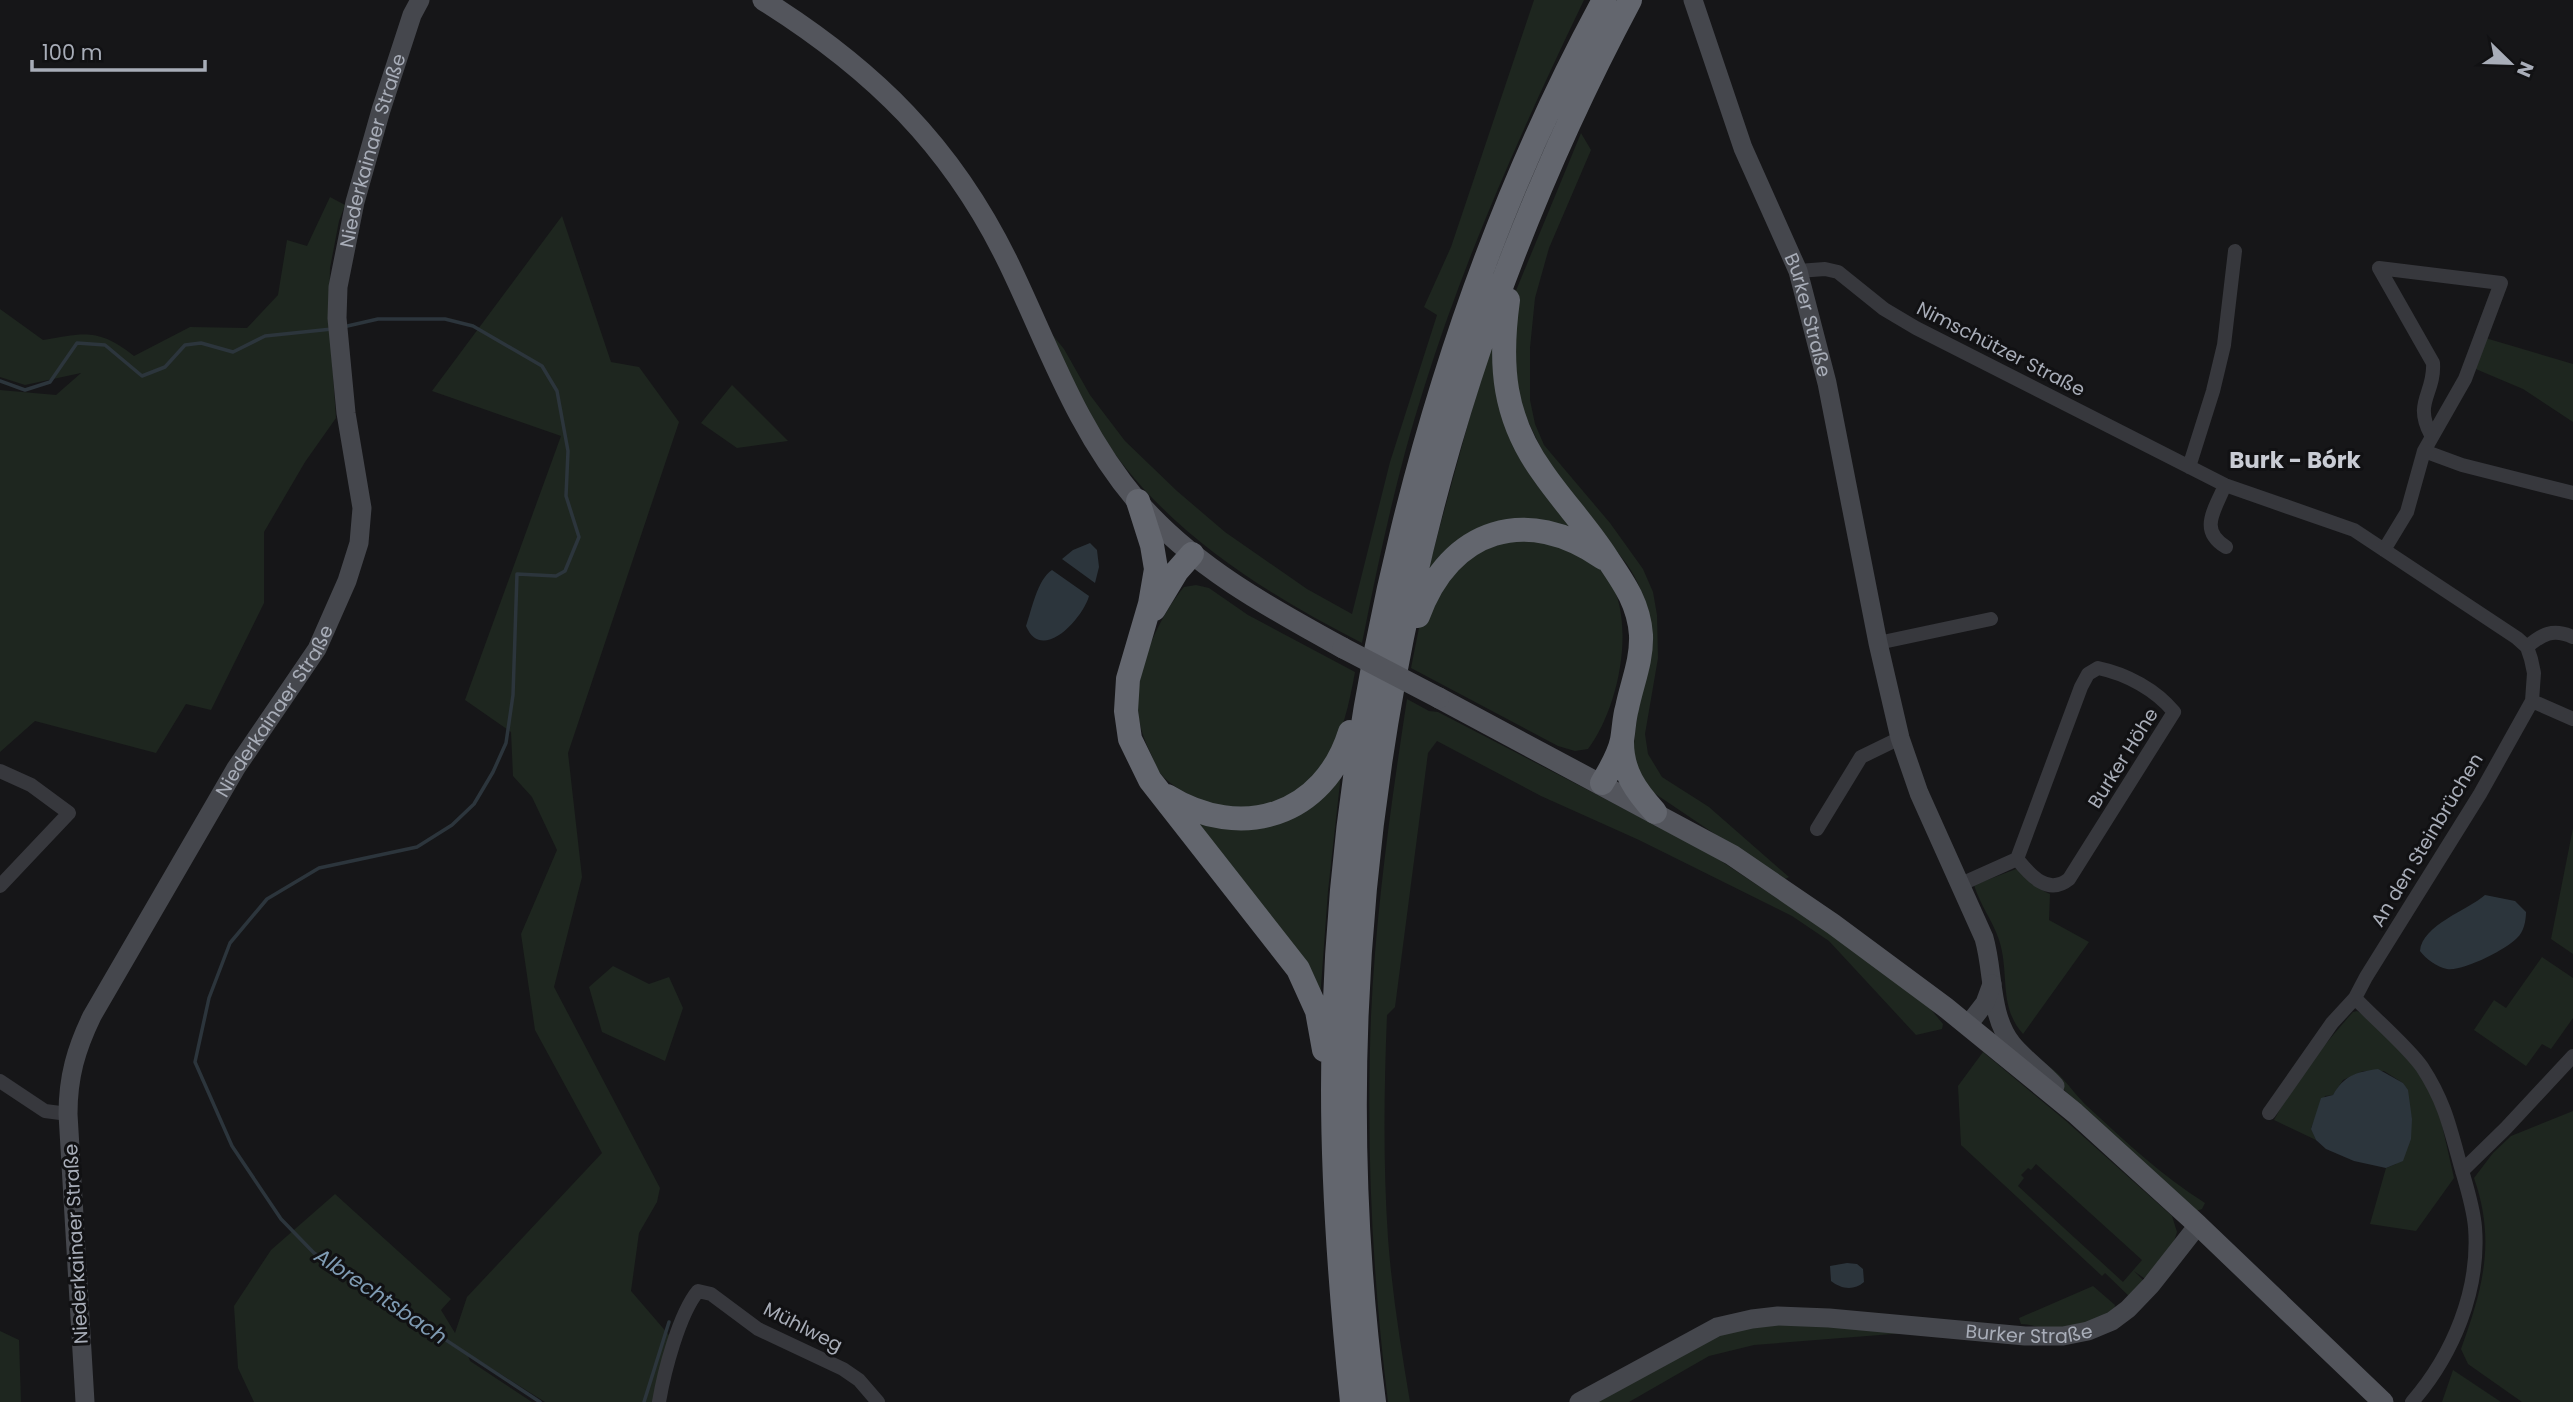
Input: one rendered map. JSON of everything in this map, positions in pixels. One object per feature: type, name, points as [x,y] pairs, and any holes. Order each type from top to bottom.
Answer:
[{"type":"highway","points":[[1352,1402],[1337,1253],[1333,1088],[1338,957],[1356,759],[1375,654],[1420,467],[1479,281],[1557,94],[1604,0]]},
{"type":"highway","points":[[1374,1402],[1360,1252],[1356,1165],[1356,1064],[1368,856],[1407,610],[1440,474],[1471,372],[1515,251],[1554,152],[1600,55],[1630,0]]},
{"type":"highway","points":[[1515,251],[1503,342],[1504,379],[1513,415],[1535,462],[1590,531],[1633,598],[1641,635],[1640,658],[1626,709],[1597,781]]},
{"type":"highway","points":[[1138,501],[1152,545],[1156,569],[1145,624],[1128,679],[1126,711],[1135,753],[1146,773],[1298,969],[1317,1011],[1333,1088]]},
{"type":"highway","points":[[1391,700],[1424,597],[1437,575],[1465,548],[1500,533],[1539,530],[1576,540],[1611,564]]},
{"type":"highway","points":[[1145,624],[1177,571],[1192,554]]},
{"type":"highway","points":[[1160,791],[1193,810],[1227,818],[1263,816],[1287,810],[1298,804],[1328,778],[1342,755],[1375,654]]},
{"type":"highway","points":[[1626,709],[1622,742],[1628,776],[1655,812]]},
{"type":"highway","points":[[1597,781],[1622,742]]},
{"type":"main road","points":[[763,0],[795,20],[852,63],[898,104],[946,158],[1009,264],[1053,365],[1102,456],[1138,501],[1192,554],[1261,602],[1343,648],[1655,812],[1743,862],[1833,924],[1968,1025],[2075,1113],[2198,1225],[2383,1402]]},
{"type":"street","name":"Niederkainaer Straße","points":[[85,1402],[68,1114],[68,1084],[72,1065],[92,1016],[236,768],[317,649],[347,581],[359,543],[362,508],[346,413],[338,328],[338,288],[355,202],[383,104],[412,15],[420,0]]},
{"type":"street","name":"Burker Straße","points":[[1693,0],[1743,148],[1798,271],[1827,383],[1899,738],[1910,770],[1984,938],[1996,1011],[2006,1035],[2052,1083],[2075,1113]]},
{"type":"street","points":[[2189,467],[2213,391],[2224,345],[2235,251]]},
{"type":"street","points":[[2384,550],[2407,512],[2424,451],[2465,379],[2501,283],[2379,268],[2433,363],[2423,406],[2431,435]]},
{"type":"street","name":"Nimschützer Straße","points":[[1798,271],[1838,272],[1884,309],[1916,328],[2189,467],[2225,485],[2342,525],[2516,638],[2526,648]]},
{"type":"street","points":[[2424,451],[2462,465],[2573,493]]},
{"type":"street","points":[[2225,485],[2210,524],[2210,532],[2212,537],[2226,547]]},
{"type":"street","points":[[1878,643],[1991,619]]},
{"type":"street","points":[[2573,637],[2549,632],[2526,648],[2534,673],[2532,701],[2573,719]]},
{"type":"street","name":"Burker Höhe","points":[[2098,668],[2114,672],[2161,696],[2174,712],[2070,879],[2062,885],[2050,886],[2042,883],[2029,874],[2017,859],[2088,674],[2098,668]]},
{"type":"street","name":"An den Steinbrüchen","points":[[2269,1113],[2332,1023],[2355,998],[2480,794],[2532,701]]},
{"type":"street","points":[[1817,829],[1861,757],[1899,738]]},
{"type":"street","points":[[0,771],[31,785],[69,813],[0,886]]},
{"type":"street","points":[[1959,885],[2017,859]]},
{"type":"street","points":[[1968,1025],[1985,1003],[1993,983]]},
{"type":"street","points":[[2355,998],[2420,1064],[2444,1105],[2474,1224],[2473,1275],[2466,1304],[2444,1359],[2431,1381],[2412,1402]]},
{"type":"street","points":[[2462,1171],[2573,1056]]},
{"type":"street","points":[[0,1081],[45,1111],[68,1114]]},
{"type":"street","name":"Burker Straße","points":[[1579,1402],[1717,1327],[1752,1319],[1778,1316],[1829,1318],[2025,1336],[2063,1336],[2088,1331],[2112,1321],[2128,1308],[2151,1285],[2198,1225]]},
{"type":"street","name":"Mühlweg","points":[[659,1402],[689,1301],[698,1291],[711,1294],[758,1329],[843,1369],[859,1380],[878,1402]]},
{"type":"shaded area","points":[[1534,0],[1584,0],[1496,192],[1439,341],[1397,484],[1362,643],[1291,604],[1222,559],[1160,506],[1132,476],[1107,443],[1077,390],[1051,333],[1064,349],[1090,395],[1125,441],[1177,491],[1225,532],[1307,589],[1352,614],[1390,462],[1437,315],[1424,307],[1451,247]]},
{"type":"shaded area","points":[[1581,133],[1591,150],[1549,248],[1535,298],[1530,348],[1530,400],[1535,424],[1544,445],[1610,523],[1643,569],[1653,592],[1657,615],[1658,658],[1645,734],[1648,754],[1662,777],[1709,807],[1789,877],[1783,880],[1639,782],[1631,770],[1648,619],[1643,596],[1626,563],[1553,473],[1512,388],[1515,293]]},
{"type":"shaded area","points":[[330,197],[345,205],[339,221],[330,268],[329,318],[336,418],[305,462],[264,532],[264,603],[211,710],[186,704],[156,753],[35,721],[0,752],[0,390],[56,395],[81,373],[25,385],[0,377],[0,309],[43,340],[91,335],[111,341],[134,356],[190,327],[247,328],[278,295],[287,240],[307,246]]},
{"type":"shaded area","points":[[562,216],[611,362],[639,367],[679,422],[568,753],[582,877],[554,987],[660,1188],[657,1202],[639,1233],[631,1291],[675,1342],[659,1402],[545,1402],[467,1353],[470,1361],[532,1402],[254,1402],[238,1368],[234,1306],[271,1250],[335,1194],[451,1299],[441,1310],[455,1333],[467,1297],[602,1153],[535,1030],[521,934],[557,850],[532,797],[513,776],[511,732],[465,700],[561,436],[432,391]]},
{"type":"shaded area","points":[[2482,337],[2573,364],[2573,422],[2523,389],[2471,367]]},
{"type":"shaded area","points":[[1492,344],[1498,383],[1588,535],[1552,526],[1428,570],[1469,420]]},
{"type":"shaded area","points":[[732,385],[788,441],[737,448],[701,423]]},
{"type":"shaded area","points":[[1518,533],[1573,552],[1598,564],[1611,582],[1619,605],[1622,656],[1617,683],[1610,708],[1588,749],[1575,751],[1558,746],[1411,668],[1420,623],[1468,550]]},
{"type":"shaded area","points":[[1090,543],[1097,550],[1099,567],[1095,583],[1062,559],[1073,550]]},
{"type":"shaded area","points":[[1052,570],[1089,596],[1071,625],[1061,634],[1042,640],[1033,637],[1026,626],[1042,581]]},
{"type":"shaded area","points":[[1196,585],[1209,588],[1248,615],[1355,672],[1344,721],[1330,756],[1304,787],[1280,801],[1239,809],[1206,802],[1181,790],[1164,777],[1157,769],[1146,742],[1140,724],[1138,702],[1143,667],[1156,631],[1174,600],[1184,587]]},
{"type":"shaded area","points":[[1407,699],[1429,711],[1438,712],[1709,853],[1837,938],[1929,1007],[1943,1024],[1942,1029],[1916,1035],[1829,941],[1792,916],[1639,840],[1541,796],[1437,741],[1428,753],[1395,1007],[1387,1015],[1384,1126],[1388,1238],[1394,1300],[1410,1402],[1388,1402],[1372,1209],[1369,1113],[1371,1016],[1380,896]]},
{"type":"shaded area","points":[[1341,774],[1328,891],[1320,1000],[1323,1025],[1185,812],[1255,827]]},
{"type":"shaded area","points":[[2573,828],[2573,954],[2551,939]]},
{"type":"shaded area","points":[[2016,869],[2050,894],[2049,920],[2089,942],[2023,1034],[2015,1023],[2007,1001],[1999,940],[1974,885]]},
{"type":"shaded area","points":[[2485,895],[2515,901],[2526,912],[2523,929],[2517,938],[2484,959],[2454,969],[2439,966],[2425,957],[2420,951],[2429,933]]},
{"type":"shaded area","points":[[2542,957],[2573,978],[2573,1018],[2551,1049],[2542,1044],[2526,1066],[2474,1030],[2494,1000],[2506,1008]]},
{"type":"shaded area","points":[[613,966],[649,984],[669,977],[683,1008],[665,1061],[602,1032],[589,987]]},
{"type":"shaded area","points":[[2357,1011],[2417,1067],[2438,1107],[2454,1178],[2416,1231],[2370,1224],[2386,1168],[2396,1164],[2412,1119],[2403,1083],[2384,1071],[2363,1071],[2343,1080],[2333,1095],[2325,1096],[2311,1128],[2316,1140],[2274,1120],[2310,1064],[2353,1012]]},
{"type":"shaded area","points":[[1983,1052],[2066,1121],[2172,1216],[2177,1232],[2171,1250],[2148,1281],[2134,1271],[2146,1283],[2132,1299],[2105,1273],[2102,1276],[1961,1145],[1958,1086]],"holes":[[[2036,1164],[2142,1260],[2123,1282],[2018,1186],[2024,1178],[2021,1175]]]},
{"type":"shaded area","points":[[2033,1058],[2057,1073],[2088,1107],[2145,1158],[2205,1203],[2202,1209],[2196,1211],[2077,1103]]},
{"type":"shaded area","points":[[2378,1069],[2403,1083],[2408,1090],[2412,1119],[2411,1139],[2403,1161],[2386,1168],[2354,1161],[2326,1149],[2316,1140],[2311,1129],[2321,1098],[2333,1095],[2341,1083],[2351,1076]]},
{"type":"shaded area","points":[[2573,1111],[2573,1402],[2522,1402],[2468,1364],[2461,1349],[2481,1285],[2484,1264],[2484,1223],[2474,1178],[2493,1153],[2511,1136]]},
{"type":"shaded area","points":[[1857,1264],[1863,1269],[1864,1282],[1856,1287],[1847,1288],[1831,1281],[1830,1266]]},
{"type":"shaded area","points":[[2093,1286],[2115,1305],[2114,1311],[2093,1322],[2062,1329],[2051,1330],[2021,1324],[2019,1318]]},
{"type":"shaded area","points":[[1753,1320],[1943,1330],[1754,1345],[1709,1356],[1629,1402],[1581,1402]]},
{"type":"shaded area","points":[[0,1331],[19,1340],[21,1402],[0,1402]]},
{"type":"shaded area","points":[[2453,1370],[2501,1402],[2442,1402]]},
{"type":"waterway","name":"Albrechtsbach","points":[[343,327],[378,319],[445,319],[473,326],[542,366],[557,391],[568,451],[566,496],[579,537],[565,571],[556,576],[517,574],[513,695],[506,743],[474,804],[452,825],[417,847],[319,868],[267,899],[230,943],[209,998],[195,1062],[232,1146],[281,1219],[314,1253],[540,1402]]},
{"type":"waterway","name":"Albrechtsbach","points":[[0,381],[25,390],[50,382],[77,343],[105,345],[142,376],[165,367],[185,345],[201,343],[233,352],[265,336],[332,329]]},
{"type":"waterway","points":[[644,1402],[669,1322]]},
{"type":"district","name":"Burk - Bórk","points":[[2295,460]]}]
